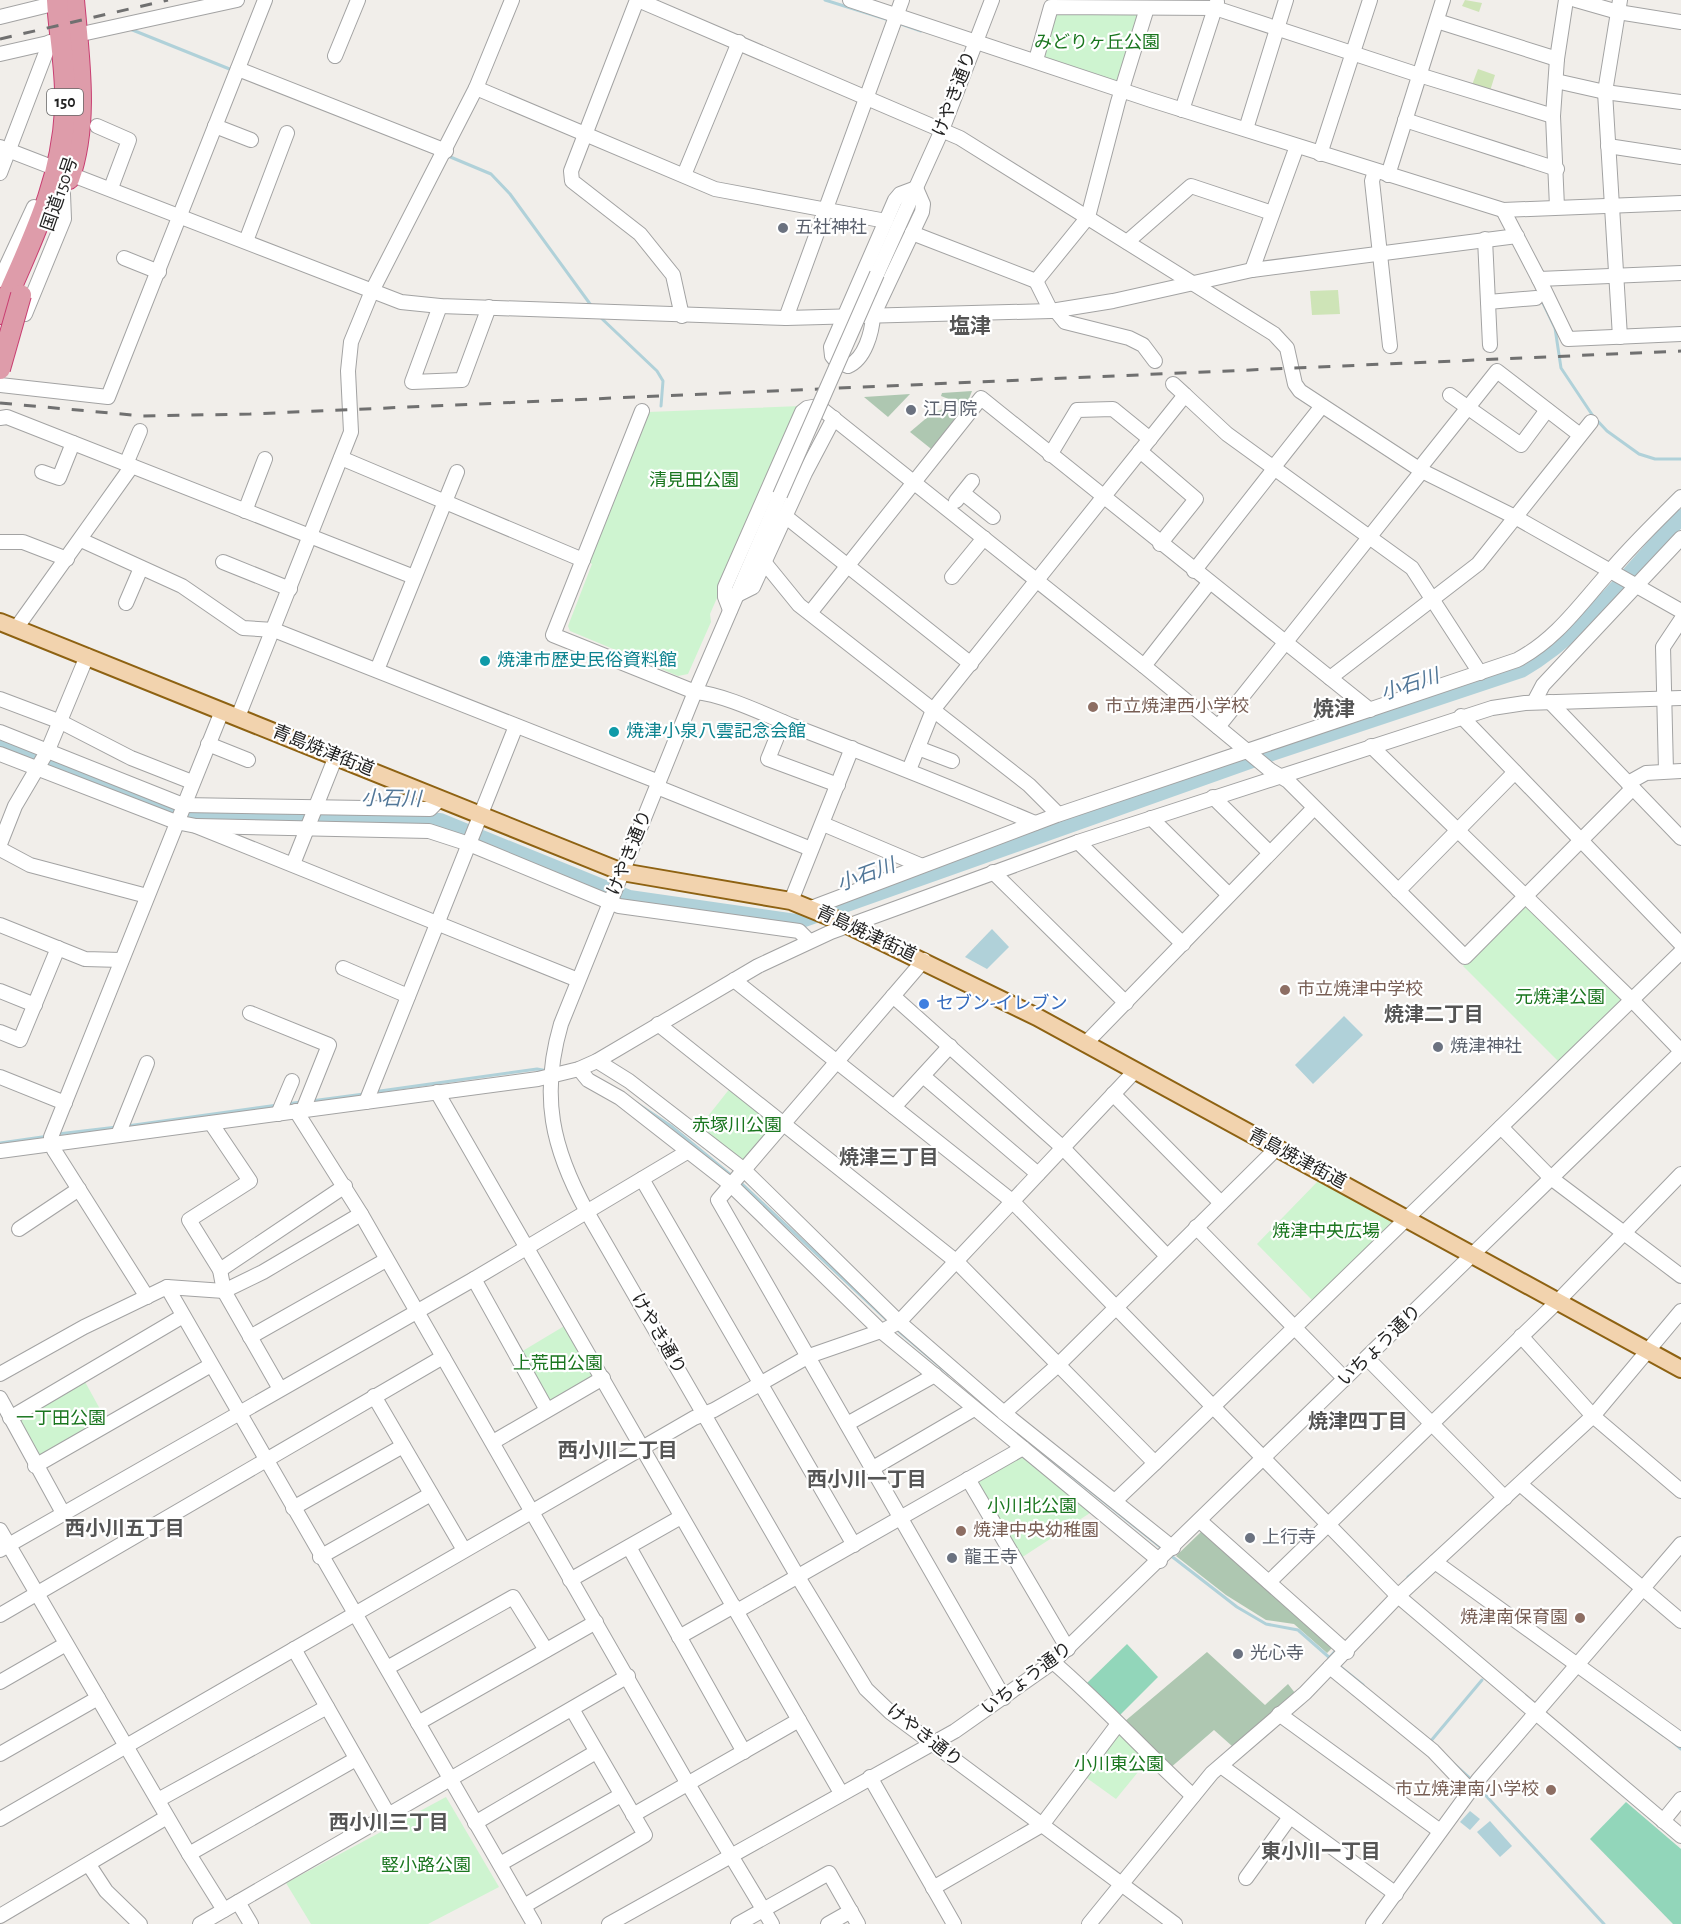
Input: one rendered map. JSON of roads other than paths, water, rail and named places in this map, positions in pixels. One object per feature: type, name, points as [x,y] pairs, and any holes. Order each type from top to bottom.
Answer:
[{"type":"highway","name":"国道150号","points":[[0,315],[77,138],[81,90],[63,39],[68,1]]},
{"type":"highway","name":"国道150号","points":[[0,344],[11,287],[63,194],[65,170]]},
{"type":"highway","name":"150","points":[[0,307],[11,287]]},
{"type":"highway","name":"150","points":[[1,380],[11,287]]},
{"type":"main road","name":"青島焼津街道","points":[[0,622],[336,756],[440,799],[479,821],[620,878],[791,901],[843,922],[924,960],[1085,1044],[1681,1369]]},
{"type":"street","points":[[0,54],[216,2],[237,0]]},
{"type":"street","points":[[63,194],[64,219],[33,288],[1,380],[108,397],[265,0]]},
{"type":"street","points":[[335,56],[358,0]]},
{"type":"street","points":[[238,717],[290,590],[352,425],[348,356],[351,342],[372,291],[476,88],[512,0]]},
{"type":"street","points":[[682,315],[673,275],[640,234],[572,181],[571,171],[637,0],[942,130],[994,157],[1280,339],[1290,356],[1295,384],[1300,391],[1322,406],[1420,470],[1515,517],[1637,584],[1681,612]]},
{"type":"street","points":[[850,0],[896,20],[976,41],[1122,88],[1182,110],[1503,210],[1681,203]]},
{"type":"street","points":[[786,318],[902,0]]},
{"type":"street","name":"けやき通り","points":[[992,0],[942,130],[733,603],[578,980],[555,1044],[550,1108],[558,1150],[587,1212],[866,1689],[932,1743],[1175,1924]]},
{"type":"street","points":[[1246,129],[1286,0]]},
{"type":"street","points":[[1320,154],[1370,0]]},
{"type":"street","points":[[1390,346],[1372,181],[1381,173],[1405,120],[1443,0]]},
{"type":"street","points":[[1557,207],[1553,116],[1557,59],[1566,0]]},
{"type":"street","points":[[1576,0],[1619,6],[1681,22]]},
{"type":"street","points":[[0,17],[68,1]]},
{"type":"street","points":[[1036,60],[1051,7],[1147,8],[1216,4],[1277,30],[1553,116]]},
{"type":"street","points":[[1182,110],[1216,4]]},
{"type":"street","points":[[1619,6],[1605,92],[1620,337]]},
{"type":"street","points":[[1036,281],[1088,218],[1122,88],[1147,8]]},
{"type":"street","points":[[1437,21],[1557,59]]},
{"type":"street","points":[[0,173],[4,148],[63,39]]},
{"type":"street","points":[[684,175],[739,42]]},
{"type":"street","points":[[238,69],[444,154]]},
{"type":"street","points":[[1556,81],[1605,92],[1681,102]]},
{"type":"street","points":[[476,88],[722,191],[886,221]]},
{"type":"street","points":[[1405,120],[1557,169]]},
{"type":"street","points":[[97,126],[129,140],[111,188]]},
{"type":"street","points":[[215,126],[251,140]]},
{"type":"street","points":[[246,241],[287,133]]},
{"type":"street","points":[[1252,270],[1298,146]]},
{"type":"street","points":[[1608,146],[1681,157]]},
{"type":"street","points":[[4,148],[401,302],[440,306],[786,318],[1053,311],[1133,297],[1252,270],[1378,251],[1517,236]]},
{"type":"street","points":[[1127,242],[1191,186],[1272,213]]},
{"type":"street","points":[[916,188],[923,208],[873,316],[872,329],[859,358],[848,366],[836,361],[830,352],[886,221],[897,196],[916,188]]},
{"type":"street","points":[[11,287],[34,207]]},
{"type":"street","points":[[1503,210],[1568,339],[1681,334]]},
{"type":"street","points":[[912,233],[1036,281],[1053,311],[1065,322],[1097,328],[1143,345],[1155,361]]},
{"type":"street","points":[[1485,239],[1490,345]]},
{"type":"street","points":[[124,258],[159,272]]},
{"type":"street","points":[[1539,279],[1616,278],[1681,273]]},
{"type":"street","points":[[1488,302],[1536,298]]},
{"type":"street","points":[[440,306],[412,381],[462,380],[489,308]]},
{"type":"street","points":[[0,315],[21,325]]},
{"type":"street","points":[[1218,727],[1497,371],[1580,435]]},
{"type":"street","points":[[1173,384],[1227,434],[1412,568],[1479,673]]},
{"type":"street","points":[[909,770],[932,713],[1185,395]]},
{"type":"street","points":[[1450,395],[1521,445],[1547,410]]},
{"type":"street","points":[[810,613],[981,398],[1160,544],[1370,710]]},
{"type":"street","points":[[834,418],[785,516],[753,587],[733,603],[725,597],[725,586],[802,412],[807,408],[818,406],[834,418],[949,509],[1144,666],[1266,767],[1288,781],[1465,957],[1581,841],[1630,786],[1646,773],[1681,771]]},
{"type":"street","points":[[1194,571],[1322,406]]},
{"type":"street","points":[[1050,455],[1077,410],[1113,409],[1150,439]]},
{"type":"street","points":[[642,411],[554,635],[695,692],[706,693],[737,703],[909,770],[1035,823]]},
{"type":"street","points":[[0,418],[7,417],[414,577]]},
{"type":"street","points":[[1330,678],[1478,564],[1591,422]]},
{"type":"street","points":[[17,627],[81,540],[129,465],[140,430]]},
{"type":"street","points":[[42,472],[59,478],[74,443]]},
{"type":"street","points":[[1140,451],[1196,499],[1160,544]]},
{"type":"street","points":[[341,458],[583,560]]},
{"type":"street","points":[[245,511],[265,459]]},
{"type":"street","points":[[377,670],[457,472]]},
{"type":"street","points":[[949,509],[972,482]]},
{"type":"street","points":[[963,493],[993,517]]},
{"type":"street","points":[[811,908],[1056,815],[1517,660],[1538,647],[1574,615],[1681,497]]},
{"type":"street","points":[[785,516],[971,664]]},
{"type":"street","points":[[952,577],[984,538]]},
{"type":"street","points":[[1534,702],[1543,686],[1681,538]]},
{"type":"street","points":[[81,540],[182,586],[243,628],[274,630],[377,670],[812,849]]},
{"type":"street","points":[[0,542],[23,542],[67,559]]},
{"type":"street","points":[[223,562],[290,590]]},
{"type":"street","points":[[764,562],[786,591],[810,613],[932,713],[1041,795],[1056,815]]},
{"type":"street","points":[[126,603],[141,568]]},
{"type":"street","points":[[1144,666],[1209,583]]},
{"type":"street","points":[[1666,771],[1663,647],[1681,620]]},
{"type":"street","points":[[0,844],[15,806],[39,768],[61,722],[87,656]]},
{"type":"street","points":[[0,1151],[551,1076],[579,1069],[597,1061],[734,980],[843,922],[1078,842],[1461,716],[1510,704],[1681,698]]},
{"type":"street","points":[[0,699],[61,722],[131,759],[192,782]]},
{"type":"street","points":[[1550,702],[1681,838]]},
{"type":"street","points":[[147,1297],[52,1144],[52,1132],[222,711]]},
{"type":"street","points":[[1461,716],[1681,944]]},
{"type":"street","points":[[783,722],[768,759],[838,785]]},
{"type":"street","points":[[366,1102],[516,726]]},
{"type":"street","points":[[0,732],[183,805],[430,809],[440,799]]},
{"type":"street","points":[[208,744],[248,760]]},
{"type":"street","points":[[1371,746],[1527,896],[1681,1052]]},
{"type":"street","points":[[791,901],[852,748]]},
{"type":"street","points":[[918,748],[952,761]]},
{"type":"street","points":[[0,754],[176,821],[196,826],[578,980]]},
{"type":"street","points":[[293,864],[313,808],[336,756]]},
{"type":"street","points":[[1398,891],[1515,772]]},
{"type":"street","points":[[1213,797],[1270,853]]},
{"type":"street","points":[[1085,1044],[1314,808]]},
{"type":"street","points":[[1151,818],[1229,896]]},
{"type":"street","points":[[823,824],[920,866]]},
{"type":"street","points":[[196,826],[429,831],[469,844],[611,900],[720,922],[799,931],[809,942]]},
{"type":"street","points":[[1078,842],[1183,944]]},
{"type":"street","points":[[0,849],[30,865],[147,896]]},
{"type":"street","points":[[993,872],[1126,1003]]},
{"type":"street","points":[[0,925],[85,959],[122,960]]},
{"type":"street","points":[[0,1032],[20,1040],[58,948]]},
{"type":"street","points":[[1115,1501],[1681,951]]},
{"type":"street","points":[[924,960],[718,1200],[1004,1698]]},
{"type":"street","points":[[343,968],[408,996]]},
{"type":"street","points":[[734,980],[1012,1201],[1398,1596],[1538,1712],[1681,1836]]},
{"type":"street","points":[[0,991],[35,1005]]},
{"type":"street","points":[[893,996],[1062,1147],[1166,1255]]},
{"type":"street","points":[[250,1013],[329,1045],[300,1111]]},
{"type":"street","points":[[658,1024],[957,1262],[1155,1463]]},
{"type":"street","points":[[894,1107],[950,1046]]},
{"type":"street","name":"いちょう通り","points":[[609,1924],[932,1743],[1004,1698],[1053,1662],[1681,1052]]},
{"type":"street","points":[[597,1061],[629,1081],[736,1177],[890,1327],[935,1375],[974,1409],[1166,1554]]},
{"type":"street","points":[[118,1135],[147,1063]]},
{"type":"street","points":[[579,1069],[588,1080],[621,1098],[687,1152],[736,1177],[890,1327],[1115,1501],[1166,1554]]},
{"type":"street","points":[[0,1820],[642,1448],[809,1356],[890,1327],[957,1262],[1135,1071]]},
{"type":"street","points":[[922,1076],[1038,1174]]},
{"type":"street","points":[[0,1077],[65,1103]]},
{"type":"street","points":[[278,1114],[292,1081]]},
{"type":"street","points":[[437,1092],[841,1793]]},
{"type":"street","points":[[1113,1094],[1221,1203]]},
{"type":"street","points":[[300,1111],[386,1260],[418,1310],[688,1784],[772,1924]]},
{"type":"street","points":[[211,1123],[250,1181],[189,1220],[220,1270],[224,1291],[280,1389]]},
{"type":"street","points":[[1501,1127],[1551,1178],[1681,1276]]},
{"type":"street","points":[[1004,1413],[1058,1365],[1166,1255],[1277,1148]]},
{"type":"street","points":[[4,1547],[474,1279],[687,1152]]},
{"type":"street","points":[[1269,1582],[1433,1424],[1681,1174]]},
{"type":"street","points":[[642,1179],[854,1545]]},
{"type":"street","points":[[220,1270],[345,1186]]},
{"type":"street","points":[[19,1228],[79,1189]]},
{"type":"street","points":[[0,1374],[167,1287],[224,1291],[263,1272],[361,1214]]},
{"type":"street","points":[[1196,1227],[1345,1379]]},
{"type":"street","points":[[250,1337],[386,1260]]},
{"type":"street","points":[[474,1279],[547,1410]]},
{"type":"street","points":[[167,1287],[320,1557],[387,1668],[534,1924]]},
{"type":"street","points":[[1089,1924],[1193,1796],[1221,1766],[1305,1693],[1347,1652],[1398,1596],[1593,1416],[1681,1311]]},
{"type":"street","points":[[10,1418],[183,1316]]},
{"type":"street","points":[[1521,1336],[1593,1416],[1681,1491]]},
{"type":"street","points":[[0,1615],[443,1356]]},
{"type":"street","points":[[1367,1358],[1505,1498]]},
{"type":"street","points":[[36,1466],[211,1365]]},
{"type":"street","points":[[847,1424],[935,1375]]},
{"type":"street","points":[[493,1442],[603,1378]]},
{"type":"street","points":[[374,1396],[464,1550]]},
{"type":"street","points":[[0,1398],[63,1513]]},
{"type":"street","points":[[873,1468],[974,1409]]},
{"type":"street","points":[[293,1508],[403,1446]]},
{"type":"street","points":[[679,1637],[798,1576],[1023,1448]]},
{"type":"street","points":[[968,1479],[1068,1649]]},
{"type":"street","points":[[1520,1484],[1681,1621]]},
{"type":"street","points":[[320,1557],[431,1494]]},
{"type":"street","points":[[570,1580],[681,1517]]},
{"type":"street","points":[[1200,1521],[1347,1652]]},
{"type":"street","points":[[0,1530],[4,1547],[36,1594],[224,1910]]},
{"type":"street","points":[[1378,1922],[1470,1790],[1681,1544]]},
{"type":"street","points":[[629,1547],[744,1752]]},
{"type":"street","points":[[1435,1562],[1681,1740]]},
{"type":"street","points":[[387,1668],[513,1597],[546,1650]]},
{"type":"street","points":[[418,1723],[596,1622]]},
{"type":"street","points":[[0,1682],[66,1644]]},
{"type":"street","points":[[294,1649],[388,1814]]},
{"type":"street","points":[[1053,1662],[1110,1713],[1118,1724],[1193,1796]]},
{"type":"street","points":[[1330,1667],[1433,1751],[1470,1790]]},
{"type":"street","points":[[200,1924],[627,1676]]},
{"type":"street","points":[[0,1754],[98,1698]]},
{"type":"street","points":[[158,1800],[327,1707]]},
{"type":"street","points":[[524,1906],[645,1835],[572,1709]]},
{"type":"street","points":[[1279,1714],[1440,1831]]},
{"type":"street","points":[[633,1815],[799,1719]]},
{"type":"street","points":[[933,1888],[1042,1825],[1118,1724]]},
{"type":"street","points":[[475,1823],[596,1752]]},
{"type":"street","points":[[189,1854],[356,1759]]},
{"type":"street","points":[[1221,1766],[1396,1894]]},
{"type":"street","points":[[870,1777],[954,1924]]},
{"type":"street","points":[[500,1864],[621,1795]]},
{"type":"street","points":[[1663,1821],[1681,1799]]},
{"type":"street","points":[[0,1916],[167,1817]]},
{"type":"street","points":[[1246,1878],[1290,1817]]},
{"type":"street","points":[[89,1864],[106,1891],[140,1924]]},
{"type":"street","points":[[738,1924],[829,1873],[858,1924]]},
{"type":"street","points":[[238,1902],[251,1924]]},
{"type":"street","points":[[828,1924],[851,1911]]},
{"type":"water","points":[[992,929],[1009,947],[987,969],[965,957]]},
{"type":"water","points":[[1344,1016],[1363,1035],[1313,1084],[1295,1065]]},
{"type":"water","points":[[1470,1811],[1480,1819],[1470,1830],[1460,1822]]},
{"type":"water","points":[[1490,1821],[1512,1846],[1500,1857],[1477,1832]]},
{"type":"waterway","points":[[825,0],[889,20]]},
{"type":"waterway","points":[[898,23],[921,31]]},
{"type":"waterway","points":[[130,29],[232,70]]},
{"type":"waterway","points":[[448,156],[491,174],[510,194],[593,308]]},
{"type":"waterway","points":[[1543,303],[1555,328],[1561,368],[1593,416],[1607,431],[1639,454],[1655,459],[1681,459]]},
{"type":"waterway","points":[[599,316],[657,371],[663,381],[661,406]]},
{"type":"waterway","name":"小石川","points":[[0,744],[193,818],[440,821],[629,898],[796,922],[1272,753],[1521,670],[1544,655],[1586,620],[1681,517]]},
{"type":"waterway","name":"小石川","points":[[1057,820],[1062,826]]},
{"type":"waterway","points":[[373,1092],[537,1069],[548,1071]]},
{"type":"waterway","points":[[311,1101],[364,1094]]},
{"type":"waterway","points":[[287,1104],[301,1102]]},
{"type":"waterway","points":[[635,1102],[671,1126],[732,1176]]},
{"type":"waterway","points":[[127,1126],[278,1105]]},
{"type":"waterway","points":[[58,1134],[117,1127]]},
{"type":"waterway","points":[[0,1143],[49,1136]]},
{"type":"waterway","points":[[740,1182],[890,1323]]},
{"type":"waterway","points":[[895,1328],[949,1374]]},
{"type":"waterway","points":[[1011,1427],[1163,1549]]},
{"type":"waterway","points":[[1170,1555],[1237,1607],[1266,1624],[1298,1630],[1331,1659]]},
{"type":"waterway","points":[[1408,1577],[1423,1565]]},
{"type":"waterway","points":[[1329,1658],[1338,1648]]},
{"type":"waterway","points":[[1338,1665],[1363,1685]]},
{"type":"waterway","points":[[1430,1742],[1482,1680]]},
{"type":"waterway","points":[[1627,1709],[1663,1735]]},
{"type":"waterway","points":[[1673,1742],[1681,1749]]},
{"type":"waterway","points":[[1452,1762],[1472,1780]]},
{"type":"waterway","points":[[1478,1787],[1604,1924]]},
{"type":"railway","points":[[0,39],[168,0]]},
{"type":"railway","points":[[0,403],[143,416],[250,414],[1681,351]]},
{"type":"place","name":"五社神社","points":[[783,228]]},
{"type":"place","name":"江月院","points":[[911,410]]},
{"type":"place","name":"焼津市歴史民俗資料館","points":[[485,661]]},
{"type":"place","name":"市立焼津西小学校","points":[[1093,707]]},
{"type":"place","name":"焼津小泉八雲記念会館","points":[[614,732]]},
{"type":"place","name":"市立焼津中学校","points":[[1285,990]]},
{"type":"place","name":"セブン-イレブン","points":[[924,1004]]},
{"type":"place","name":"焼津神社","points":[[1438,1047]]},
{"type":"place","name":"焼津中央幼稚園","points":[[961,1531]]},
{"type":"place","name":"上行寺","points":[[1250,1538]]},
{"type":"place","name":"龍王寺","points":[[952,1558]]},
{"type":"place","name":"焼津南保育園","points":[[1580,1618]]},
{"type":"place","name":"光心寺","points":[[1238,1654]]},
{"type":"place","name":"市立焼津南小学校","points":[[1551,1790]]},
{"type":"district","name":"塩津","points":[[970,326]]},
{"type":"district","name":"焼津","points":[[1334,709]]},
{"type":"district","name":"焼津二丁目","points":[[1434,1015]]},
{"type":"district","name":"焼津三丁目","points":[[889,1158]]},
{"type":"district","name":"焼津四丁目","points":[[1358,1422]]},
{"type":"district","name":"西小川二丁目","points":[[618,1451]]},
{"type":"district","name":"西小川一丁目","points":[[867,1480]]},
{"type":"district","name":"西小川五丁目","points":[[125,1529]]},
{"type":"district","name":"西小川三丁目","points":[[389,1823]]},
{"type":"district","name":"東小川一丁目","points":[[1321,1852]]},
{"type":"park label","name":"みどりヶ丘公園","points":[[1097,43]]},
{"type":"park label","name":"清見田公園","points":[[694,481]]},
{"type":"park label","name":"元焼津公園","points":[[1560,998]]},
{"type":"park label","name":"赤塚川公園","points":[[737,1126]]},
{"type":"park label","name":"焼津中央広場","points":[[1326,1232]]},
{"type":"park label","name":"上荒田公園","points":[[558,1364]]},
{"type":"park label","name":"一丁田公園","points":[[61,1419]]},
{"type":"park label","name":"小川北公園","points":[[1032,1507]]},
{"type":"park label","name":"小川東公園","points":[[1119,1765]]},
{"type":"park label","name":"竪小路公園","points":[[426,1866]]}]
